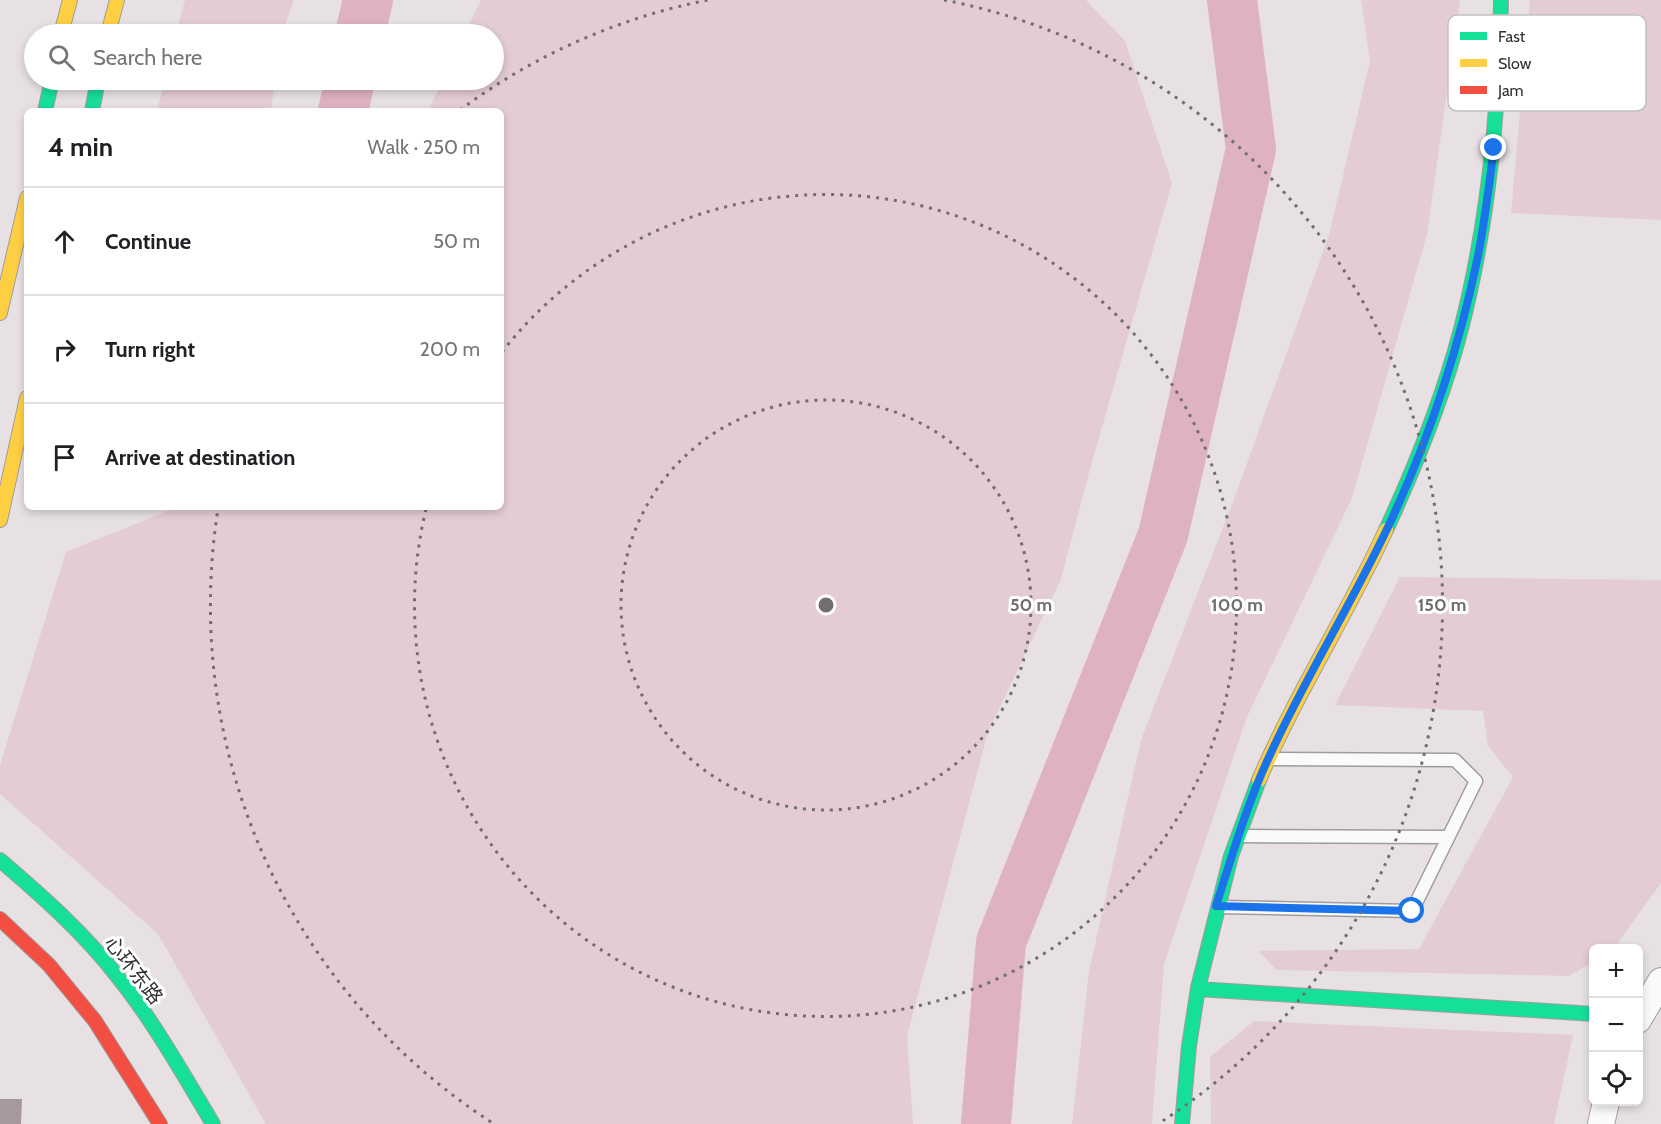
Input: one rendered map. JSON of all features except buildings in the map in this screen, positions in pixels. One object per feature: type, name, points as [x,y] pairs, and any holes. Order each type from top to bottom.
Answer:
[{"type":"street","points":[[64,24],[70,0]]},
{"type":"street","points":[[111,24],[117,0]]},
{"type":"street","points":[[46,108],[50,90]]},
{"type":"street","points":[[93,108],[96,90]]},
{"type":"street","points":[[1182,1124],[1190,1034],[1216,906],[1238,836],[1268,759],[1303,687],[1389,526],[1427,433],[1456,345],[1478,255],[1494,148],[1497,111]]},
{"type":"street","points":[[0,314],[24,211]]},
{"type":"street","points":[[0,520],[24,412]]},
{"type":"street","name":"心环东路","points":[[0,860],[81,934],[131,994],[213,1124]]},
{"type":"street","points":[[0,919],[49,965],[95,1021],[160,1124]]},
{"type":"street","points":[[1643,1011],[1661,981]]},
{"type":"street","points":[[1198,989],[1589,1014]]},
{"type":"street","points":[[1600,1124],[1605,1106]]},
{"type":"lane","points":[[1216,906],[1412,911],[1476,781],[1455,760],[1268,759]]},
{"type":"lane","points":[[1238,836],[1448,837]]},
{"type":"shaded area","points":[[185,0],[294,0],[286,24],[179,24]]},
{"type":"shaded area","points":[[481,0],[1086,0],[1125,41],[1172,183],[1061,579],[988,732],[907,1036],[913,1124],[266,1124],[158,934],[0,794],[0,765],[66,552],[170,510],[504,510],[504,108],[429,108],[438,90],[504,90],[504,24],[469,24]]},
{"type":"shaded area","points":[[1361,0],[1460,0],[1458,15],[1448,15],[1448,85],[1427,234],[1352,498],[1247,717],[1164,964],[1152,1124],[1072,1124],[1089,971],[1141,740],[1237,491],[1329,235],[1370,61]]},
{"type":"shaded area","points":[[1530,0],[1661,0],[1661,220],[1511,213],[1520,111],[1646,111],[1646,15],[1529,15]]},
{"type":"shaded area","points":[[162,90],[274,90],[271,108],[158,108]]},
{"type":"shaded area","points":[[1400,577],[1661,580],[1661,883],[1617,944],[1589,944],[1589,964],[1569,976],[1276,970],[1259,951],[1419,949],[1513,777],[1488,746],[1483,711],[1335,705]]},
{"type":"shaded area","points":[[1254,1021],[1573,1035],[1554,1124],[1211,1124],[1210,1057]]},
{"type":"waterway","points":[[362,24],[368,0]]},
{"type":"waterway","points":[[986,1124],[1001,942],[1163,535],[1251,149],[1232,0]]},
{"type":"waterway","points":[[344,108],[348,90]]},
{"type":"traffic: fast","points":[[1500,15],[1501,0]]},
{"type":"traffic: fast","points":[[46,108],[50,90]]},
{"type":"traffic: fast","points":[[93,108],[96,90]]},
{"type":"traffic: fast","points":[[1386,530],[1437,406],[1461,329],[1479,248],[1491,166],[1496,111]]},
{"type":"traffic: fast","points":[[1182,1124],[1189,1046],[1198,988],[1231,856],[1259,780]]},
{"type":"traffic: fast","points":[[0,860],[77,930],[118,977],[156,1030],[213,1124]]},
{"type":"traffic: fast","points":[[1198,989],[1589,1014]]},
{"type":"traffic: slow","points":[[64,24],[70,0]]},
{"type":"traffic: slow","points":[[111,24],[117,0]]},
{"type":"traffic: slow","points":[[0,313],[24,211]]},
{"type":"traffic: slow","points":[[0,520],[24,412]]},
{"type":"traffic: slow","points":[[1259,780],[1273,748],[1386,530]]},
{"type":"traffic: jam","points":[[0,919],[49,965],[95,1021],[160,1124]]},
{"type":"route","points":[[1412,911],[1216,906],[1238,836],[1268,759],[1303,687],[1389,526],[1427,433],[1456,345],[1478,255],[1494,148]]}]
